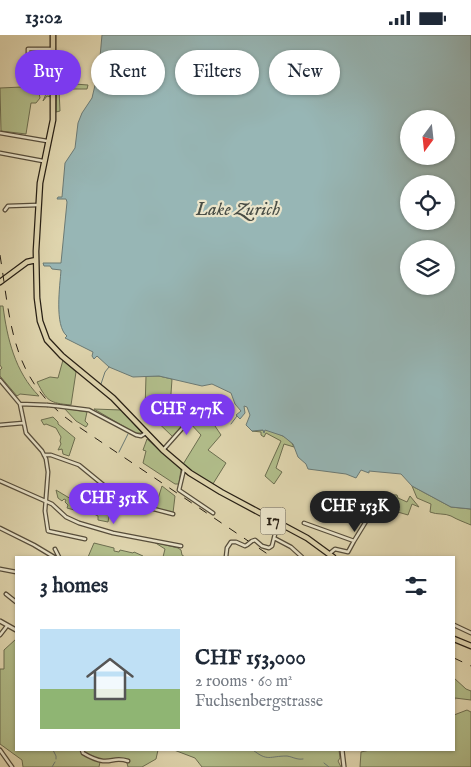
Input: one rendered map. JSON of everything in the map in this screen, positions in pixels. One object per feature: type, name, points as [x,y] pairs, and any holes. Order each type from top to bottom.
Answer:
[{"type":"main road","name":"17","points":[[53,35],[53,116],[40,183],[36,260],[37,298],[40,318],[47,340],[62,356],[112,397],[163,450],[184,468],[211,487],[307,538],[331,556]]},
{"type":"main road","points":[[0,282],[27,262],[36,260]]},
{"type":"main road","points":[[455,639],[471,646]]},
{"type":"street","points":[[28,50],[53,49]]},
{"type":"street","points":[[0,133],[49,142]]},
{"type":"street","points":[[0,153],[43,161]]},
{"type":"street","points":[[5,210],[8,206],[38,205]]},
{"type":"street","points":[[0,380],[20,404],[26,433],[44,455],[47,467],[45,517],[48,531],[85,539]]},
{"type":"street","points":[[20,404],[89,410],[136,435],[146,433]]},
{"type":"street","points":[[163,450],[195,414]]},
{"type":"street","points":[[0,425],[23,425]]},
{"type":"street","points":[[44,455],[51,455],[78,465],[123,501],[173,514]]},
{"type":"street","points":[[184,468],[179,491],[213,513]]},
{"type":"street","points":[[0,481],[46,501],[56,507],[68,519],[95,529],[181,545]]},
{"type":"street","points":[[331,556],[336,549],[348,552],[376,505]]},
{"type":"street","points":[[226,556],[227,548],[231,542],[236,541],[245,546],[255,541],[269,548],[272,546],[278,523]]},
{"type":"street","points":[[304,523],[354,541]]},
{"type":"street","points":[[0,528],[53,556]]},
{"type":"street","points":[[274,538],[295,550],[301,556]]},
{"type":"street","points":[[55,549],[58,556]]},
{"type":"street","points":[[0,569],[15,572]]},
{"type":"street","points":[[6,594],[15,601]]},
{"type":"street","points":[[0,621],[15,630]]},
{"type":"street","points":[[455,625],[471,633]]},
{"type":"street","points":[[0,635],[7,626]]},
{"type":"street","points":[[0,750],[12,767]]},
{"type":"street","points":[[82,751],[87,755],[103,761],[120,758],[128,761]]},
{"type":"street","points":[[342,751],[344,767]]},
{"type":"green space","points":[[81,84],[88,85],[87,89],[81,89]]},
{"type":"green space","points":[[15,87],[15,95],[39,95],[40,98],[36,103],[31,103],[26,134],[1,131],[0,88]]},
{"type":"green space","points":[[56,95],[59,95],[60,111],[56,112]]},
{"type":"green space","points":[[0,306],[3,306],[13,354],[24,376],[39,396],[20,394],[17,396],[0,376],[2,368],[0,365]]},
{"type":"green space","points":[[63,360],[76,372],[71,405],[50,400],[43,393],[37,382],[50,377],[58,378]]},
{"type":"green space","points":[[146,376],[172,379],[170,408],[180,411],[188,423],[174,438],[145,410]]},
{"type":"green space","points":[[64,408],[87,412],[85,421],[88,424],[86,427],[76,421]]},
{"type":"green space","points":[[94,409],[121,410],[142,433],[135,433]]},
{"type":"green space","points":[[195,414],[213,423],[221,435],[208,450],[226,463],[211,487],[182,466],[201,435],[189,422]]},
{"type":"green space","points":[[53,417],[58,424],[75,438],[69,456],[63,454],[62,449],[58,450],[61,444],[61,437],[56,428],[44,425],[41,420]]},
{"type":"green space","points":[[265,429],[278,433],[292,443],[294,447],[284,444],[276,468],[282,472],[274,484],[265,476],[281,441],[266,433],[264,437],[261,435],[261,432],[252,431],[264,430],[264,432]]},
{"type":"green space","points":[[147,439],[181,469],[179,484],[175,484],[143,463],[146,451],[143,450]]},
{"type":"green space","points":[[162,486],[175,496],[173,513],[155,508]]},
{"type":"green space","points":[[412,486],[451,507],[471,509],[471,525],[449,515],[430,512],[431,504],[417,498]]},
{"type":"green space","points":[[56,490],[71,499],[80,501],[83,495],[82,502],[110,511],[108,522],[98,520],[98,516],[86,510],[85,513],[67,508],[66,500],[62,501],[58,498]]},
{"type":"green space","points":[[378,494],[397,495],[398,498],[407,502],[410,496],[419,507],[412,504],[408,515],[391,510],[378,503]]},
{"type":"green space","points":[[154,542],[178,548],[184,556],[163,556],[165,549]]},
{"type":"green space","points":[[94,543],[114,548],[114,551],[134,552],[143,556],[88,556]]},
{"type":"green space","points":[[15,640],[15,751],[158,751],[156,759],[142,767],[128,767],[126,759],[100,762],[99,767],[23,767],[22,760],[0,744],[0,669],[4,669],[4,650]]},
{"type":"green space","points":[[455,679],[471,691],[471,700],[455,698]]},
{"type":"green space","points":[[467,710],[471,712],[471,767],[360,767],[361,752],[366,751],[455,751],[455,715]]},
{"type":"green space","points":[[177,751],[339,751],[340,758],[338,761],[341,767],[202,767],[195,758]]},
{"type":"water","name":"Lake Zurich","points":[[102,35],[471,35],[471,509],[451,507],[412,486],[401,474],[369,471],[369,473],[361,470],[356,478],[346,474],[308,469],[306,464],[298,457],[293,444],[283,436],[265,430],[264,433],[263,430],[252,431],[246,425],[250,415],[247,407],[244,406],[245,413],[240,419],[236,415],[241,411],[235,404],[231,393],[212,384],[202,386],[159,376],[133,377],[109,367],[97,356],[94,359],[92,356],[93,352],[65,338],[67,336],[60,324],[59,315],[61,270],[44,266],[43,263],[61,263],[67,202],[66,199],[57,199],[62,197],[65,163],[75,148],[78,123],[93,95],[165,95],[165,50],[101,50]]},
{"type":"waterway","points":[[101,384],[109,367]]},
{"type":"waterway","points":[[231,424],[237,416]]},
{"type":"waterway","points":[[119,452],[128,434]]},
{"type":"waterway","points":[[54,751],[56,759]]},
{"type":"waterway","points":[[254,751],[266,757],[287,756],[303,759]]},
{"type":"waterway","points":[[52,767],[55,762]]},
{"type":"waterway","points":[[324,763],[329,767]]},
{"type":"railway","points":[[0,255],[7,304],[17,348],[37,388],[53,406],[73,423],[271,556]]},
{"type":"railway","points":[[455,658],[471,666]]}]
